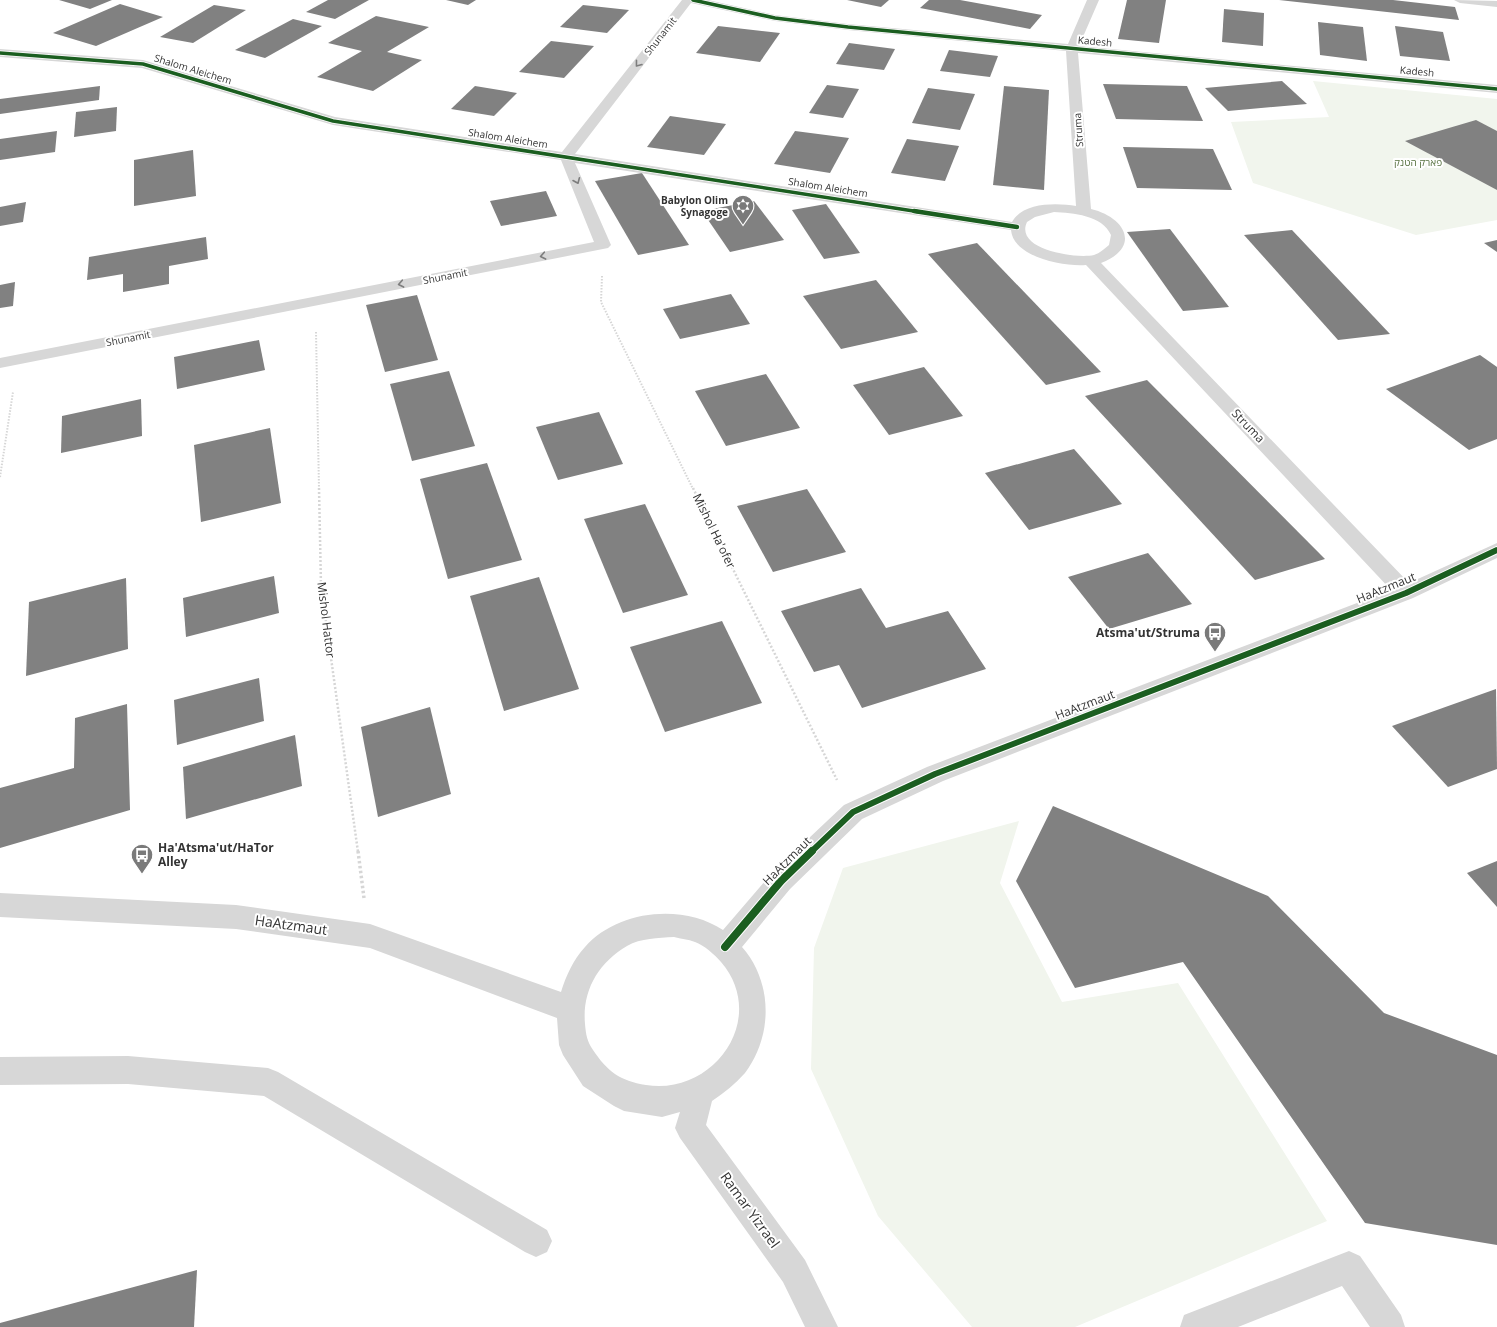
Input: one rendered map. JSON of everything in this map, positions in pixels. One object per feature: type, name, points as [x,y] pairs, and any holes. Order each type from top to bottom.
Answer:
[{"type":"street","name":"Shunamit","points":[[566,157],[688,0]]},
{"type":"street","name":"Kadesh","points":[[692,0],[775,18],[1072,49],[1497,89]]},
{"type":"street","points":[[1072,49],[1093,0]]},
{"type":"street","points":[[1460,0],[1497,4]]},
{"type":"street","name":"Struma","points":[[1072,49],[1084,211]]},
{"type":"street","name":"Shalom Aleichem","points":[[0,53],[143,64],[333,121],[1017,227]]},
{"type":"street","points":[[566,157],[603,245]]},
{"type":"street","points":[[1069,208],[1084,211],[1099,216],[1110,223],[1117,232],[1118,241],[1114,249],[1105,256],[1090,260],[1055,258],[1038,253],[1026,245],[1018,236],[1017,227],[1020,220],[1028,214],[1040,210],[1069,208]]},
{"type":"street","name":"Shunamit","points":[[0,363],[603,245]]},
{"type":"street","name":"Struma","points":[[1090,260],[1406,592]]},
{"type":"street","name":"HaAtzmaut","points":[[726,947],[781,881],[853,812],[935,774],[1406,592],[1497,550]]},
{"type":"street","name":"HaAtzmaut","points":[[0,905],[236,917],[370,936],[570,1009]]},
{"type":"street","points":[[674,925],[702,932],[726,947],[738,962],[747,980],[752,1000],[752,1022],[746,1043],[735,1062],[719,1079],[700,1092],[662,1102],[624,1096],[593,1076],[573,1045],[570,1009],[578,980],[595,955],[618,937],[645,927],[674,925]]},
{"type":"street","points":[[0,1071],[128,1070],[268,1082],[536,1241]]},
{"type":"street","name":"Ramar Yizrael","points":[[700,1092],[690,1128],[794,1271],[822,1327]]},
{"type":"street","points":[[1196,1327],[1349,1267],[1389,1327]]},
{"type":"path","points":[[0,477],[18,360]]},
{"type":"green space","name":"פארק הטנק","points":[[1313,81],[1497,99],[1497,220],[1416,235],[1253,183],[1231,122],[1329,117]]},
{"type":"green space","points":[[1019,821],[1000,883],[1062,1002],[1178,983],[1327,1221],[1075,1327],[972,1327],[878,1216],[811,1069],[814,948],[843,868]]},
{"type":"building","points":[[59,0],[112,0],[90,9]]},
{"type":"building","points":[[328,0],[369,0],[335,19],[306,12]]},
{"type":"building","points":[[446,0],[476,0],[468,5]]},
{"type":"building","points":[[847,0],[889,0],[881,7]]},
{"type":"building","points":[[929,0],[960,0],[1042,15],[1030,29],[920,8]]},
{"type":"building","points":[[1127,0],[1166,0],[1159,43],[1118,39]]},
{"type":"building","points":[[1279,0],[1393,0],[1455,7],[1459,20]]},
{"type":"building","points":[[120,4],[163,17],[96,46],[53,33]]},
{"type":"building","points":[[214,5],[246,10],[193,43],[160,37]]},
{"type":"building","points":[[583,5],[629,10],[607,33],[560,27]]},
{"type":"building","points":[[1224,9],[1264,13],[1263,46],[1222,42]]},
{"type":"building","points":[[376,16],[429,27],[387,52],[422,60],[373,91],[317,77],[362,51],[328,43]]},
{"type":"building","points":[[293,19],[322,26],[265,58],[235,50]]},
{"type":"building","points":[[1318,22],[1363,27],[1367,61],[1320,55]]},
{"type":"building","points":[[718,26],[780,33],[760,62],[696,53]]},
{"type":"building","points":[[1395,26],[1443,32],[1450,61],[1400,56]]},
{"type":"building","points":[[551,41],[594,46],[564,78],[519,72]]},
{"type":"building","points":[[849,43],[895,49],[884,70],[836,64]]},
{"type":"building","points":[[949,50],[998,56],[990,77],[940,71]]},
{"type":"building","points":[[1282,81],[1307,104],[1228,111],[1205,88]]},
{"type":"building","points":[[1103,84],[1187,86],[1203,121],[1116,119]]},
{"type":"building","points":[[827,85],[859,89],[843,118],[809,113]]},
{"type":"building","points":[[100,86],[99,100],[0,114],[0,99]]},
{"type":"building","points":[[475,86],[517,93],[494,116],[451,109]]},
{"type":"building","points":[[1004,86],[1049,90],[1044,190],[993,185]]},
{"type":"building","points":[[928,88],[975,94],[960,130],[912,123]]},
{"type":"building","points":[[117,107],[116,131],[74,137],[76,112]]},
{"type":"building","points":[[670,116],[726,124],[704,155],[647,147]]},
{"type":"building","points":[[1476,120],[1497,131],[1497,190],[1405,141]]},
{"type":"building","points":[[57,131],[55,152],[0,160],[0,139]]},
{"type":"building","points":[[795,131],[849,138],[830,173],[774,164]]},
{"type":"building","points":[[907,139],[959,146],[945,181],[891,173]]},
{"type":"building","points":[[1123,147],[1213,149],[1232,190],[1137,188]]},
{"type":"building","points":[[193,150],[196,196],[134,206],[134,160]]},
{"type":"building","points":[[642,173],[689,245],[638,255],[595,181]]},
{"type":"building","points":[[546,191],[557,216],[501,226],[490,201]]},
{"type":"building","name":"Babylon Olim Synagoge","points":[[754,201],[784,240],[730,252],[702,211]]},
{"type":"building","points":[[26,202],[23,222],[0,226],[0,207]]},
{"type":"building","points":[[826,204],[860,253],[824,259],[792,210]]},
{"type":"building","points":[[1170,229],[1229,307],[1183,311],[1127,232]]},
{"type":"building","points":[[1292,230],[1390,334],[1338,340],[1244,235]]},
{"type":"building","points":[[206,237],[208,259],[169,266],[169,284],[123,292],[123,274],[87,280],[89,257]]},
{"type":"building","points":[[1497,240],[1497,252],[1484,243]]},
{"type":"building","points":[[977,243],[1101,372],[1046,385],[928,254]]},
{"type":"building","points":[[876,280],[918,332],[841,349],[803,296]]},
{"type":"building","points":[[15,282],[13,306],[0,308],[0,285]]},
{"type":"building","points":[[731,294],[750,324],[680,339],[663,309]]},
{"type":"building","points":[[417,295],[438,360],[385,372],[366,305]]},
{"type":"building","points":[[259,340],[265,370],[177,389],[174,357]]},
{"type":"building","points":[[1480,355],[1497,367],[1497,439],[1469,450],[1386,389]]},
{"type":"building","points":[[924,367],[963,416],[889,435],[853,385]]},
{"type":"building","points":[[449,371],[475,446],[412,461],[390,384]]},
{"type":"building","points":[[766,374],[800,428],[726,446],[695,391]]},
{"type":"building","points":[[1147,380],[1325,559],[1255,580],[1085,396]]},
{"type":"building","points":[[141,399],[142,436],[61,453],[62,416]]},
{"type":"building","points":[[599,412],[623,464],[558,480],[536,427]]},
{"type":"building","points":[[270,428],[281,503],[201,522],[194,445]]},
{"type":"building","points":[[1074,449],[1122,504],[1029,530],[985,473]]},
{"type":"building","points":[[487,463],[522,560],[448,579],[420,479]]},
{"type":"building","points":[[807,489],[846,552],[773,572],[737,506]]},
{"type":"building","points":[[645,504],[688,595],[623,613],[584,519]]},
{"type":"building","points":[[1148,553],[1192,604],[1109,629],[1068,577]]},
{"type":"building","points":[[274,576],[279,613],[186,637],[183,598]]},
{"type":"building","points":[[539,577],[579,689],[504,711],[470,596]]},
{"type":"building","points":[[126,578],[128,649],[26,676],[29,602]]},
{"type":"building","points":[[861,588],[886,628],[948,611],[986,669],[862,708],[839,665],[814,672],[781,611]]},
{"type":"building","points":[[722,621],[762,703],[665,732],[630,647]]},
{"type":"building","points":[[259,678],[264,721],[177,745],[174,700]]},
{"type":"building","points":[[1496,689],[1497,769],[1448,787],[1392,726]]},
{"type":"building","points":[[127,704],[130,810],[0,848],[0,788],[74,768],[75,718]]},
{"type":"building","points":[[430,707],[451,794],[378,817],[361,727]]},
{"type":"building","points":[[295,735],[302,786],[186,819],[183,767]]},
{"type":"building","points":[[1053,806],[1268,896],[1384,1013],[1497,1055],[1497,1245],[1365,1223],[1183,962],[1075,988],[1016,881]]},
{"type":"building","points":[[1497,861],[1497,907],[1467,873]]},
{"type":"building","points":[[197,1270],[194,1327],[0,1327],[0,1323]]},
{"type":"cycle path","points":[[693,0],[775,18],[848,27],[1497,89]]},
{"type":"cycle path","points":[[0,53],[143,64],[333,121],[1017,227]]},
{"type":"cycle path","points":[[725,947],[781,881],[853,812],[935,774],[1406,593],[1497,550]]},
{"type":"place","name":"Babylon Olim Synagoge","points":[[743,226]]},
{"type":"place","name":"Atsma'ut/Struma","points":[[1215,652]]},
{"type":"place","name":"Ha'Atsma'ut/HaTor Alley","points":[[142,874]]}]
